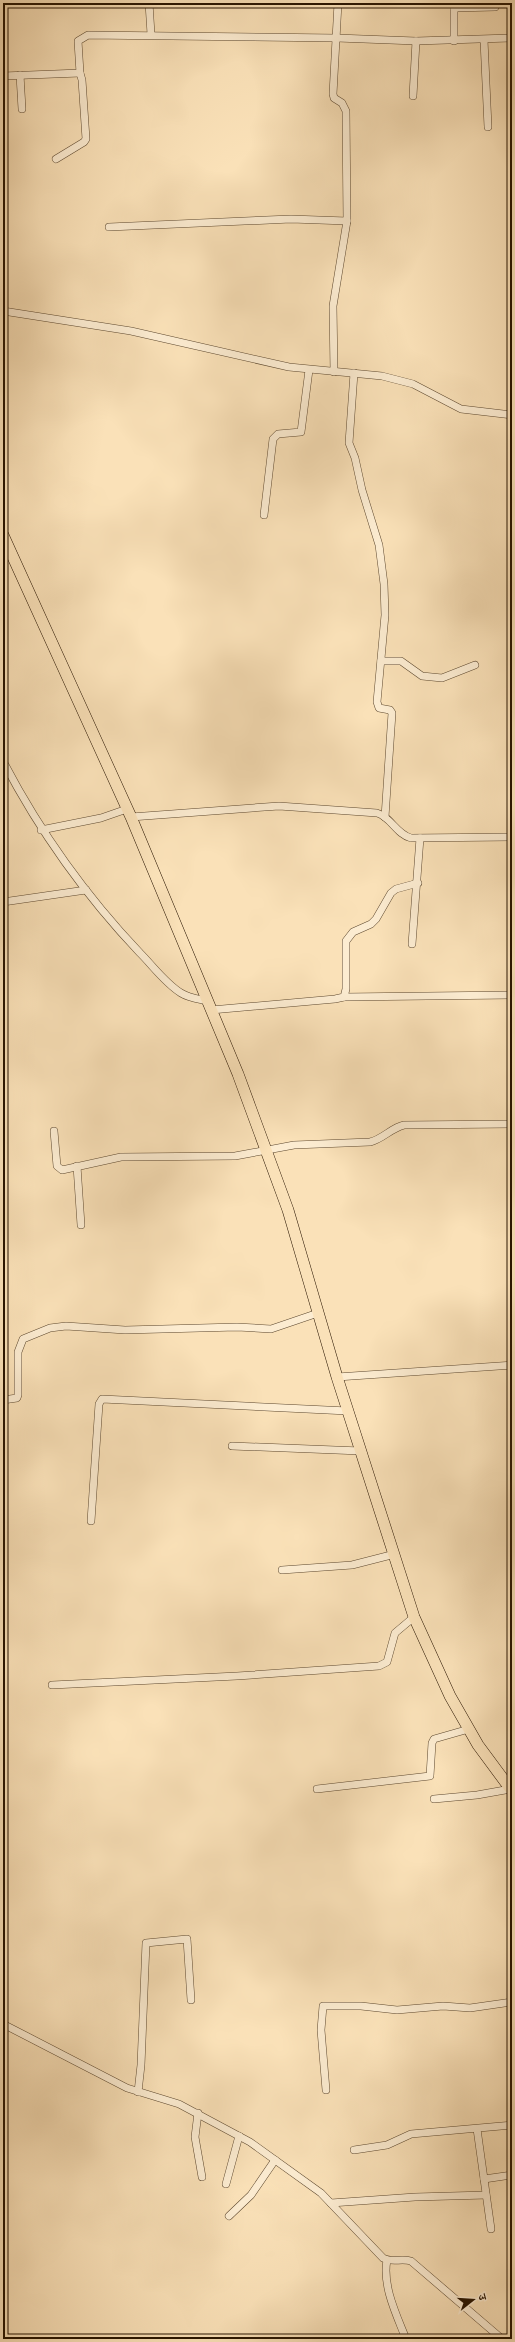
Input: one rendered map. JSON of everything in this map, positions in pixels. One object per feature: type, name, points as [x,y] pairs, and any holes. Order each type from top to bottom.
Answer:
[{"type":"main road","points":[[3,535],[129,813],[238,1074],[288,1210],[337,1377],[414,1617],[450,1696],[469,1729],[511,1790]]},
{"type":"street","points":[[149,3],[151,34]]},
{"type":"street","points":[[334,372],[333,306],[347,221],[346,111],[342,103],[334,98],[333,94],[338,3]]},
{"type":"street","points":[[454,41],[454,6],[495,7]]},
{"type":"street","points":[[56,160],[84,142],[86,139],[82,80],[77,44],[83,36],[151,34],[416,41],[512,38]]},
{"type":"street","points":[[484,40],[488,127]]},
{"type":"street","points":[[413,96],[416,41]]},
{"type":"street","points":[[3,76],[80,73]]},
{"type":"street","points":[[20,75],[22,109]]},
{"type":"street","points":[[109,227],[298,219],[347,221]]},
{"type":"street","points":[[3,311],[132,331],[309,370],[354,373],[396,379],[413,384],[461,409],[512,415]]},
{"type":"street","points":[[264,515],[273,439],[278,434],[301,432],[309,370]]},
{"type":"street","points":[[354,373],[348,436],[356,458],[362,490],[380,545],[382,560],[385,615],[377,702],[379,708],[390,710],[392,716],[385,817]]},
{"type":"street","points":[[381,661],[401,661],[422,676],[442,678],[475,665]]},
{"type":"street","points":[[3,761],[41,830],[86,890],[130,943],[171,986],[191,998],[209,1006],[335,999],[344,997],[512,995]]},
{"type":"street","points":[[41,830],[129,813],[279,806],[377,813],[385,817],[400,834],[411,838],[512,837]]},
{"type":"street","points":[[412,944],[418,883],[420,838]]},
{"type":"street","points":[[344,997],[346,989],[346,941],[349,935],[371,924],[376,919],[391,892],[418,883]]},
{"type":"street","points":[[3,902],[86,890]]},
{"type":"street","points":[[54,1131],[59,1169],[121,1157],[235,1156],[294,1145],[370,1142],[376,1141],[397,1126],[404,1125],[512,1124]]},
{"type":"street","points":[[78,1166],[81,1225]]},
{"type":"street","points":[[3,1400],[13,1400],[17,1398],[18,1395],[18,1352],[23,1339],[50,1328],[73,1326],[125,1330],[237,1327],[263,1330],[279,1327],[318,1313]]},
{"type":"street","points":[[337,1377],[512,1365]]},
{"type":"street","points":[[92,1521],[98,1404],[102,1399],[348,1411]]},
{"type":"street","points":[[232,1446],[361,1451]]},
{"type":"street","points":[[282,1570],[352,1565],[395,1554]]},
{"type":"street","points":[[52,1685],[231,1676],[379,1666],[387,1662],[395,1633],[414,1617]]},
{"type":"street","points":[[317,1789],[430,1776],[432,1743],[434,1739],[469,1729]]},
{"type":"street","points":[[434,1799],[511,1790]]},
{"type":"street","points":[[138,2092],[141,2065],[146,1943],[187,1939],[191,2000]]},
{"type":"street","points":[[326,2090],[321,2030],[323,2006],[352,2005],[397,2010],[443,2006],[470,2008],[512,2002]]},
{"type":"street","points":[[3,2024],[138,2092],[179,2104],[198,2113],[239,2136],[308,2182],[331,2203],[387,2260],[387,2278],[390,2296],[406,2339]]},
{"type":"street","points":[[198,2113],[194,2137],[202,2177]]},
{"type":"street","points":[[354,2150],[387,2145],[411,2134],[512,2125]]},
{"type":"street","points":[[477,2129],[491,2230]]},
{"type":"street","points":[[226,2184],[239,2136]]},
{"type":"street","points":[[229,2216],[251,2195],[275,2160]]},
{"type":"street","points":[[484,2179],[512,2175]]},
{"type":"street","points":[[331,2203],[415,2197],[486,2195]]},
{"type":"street","points":[[387,2260],[404,2259],[411,2261],[502,2339]]}]
